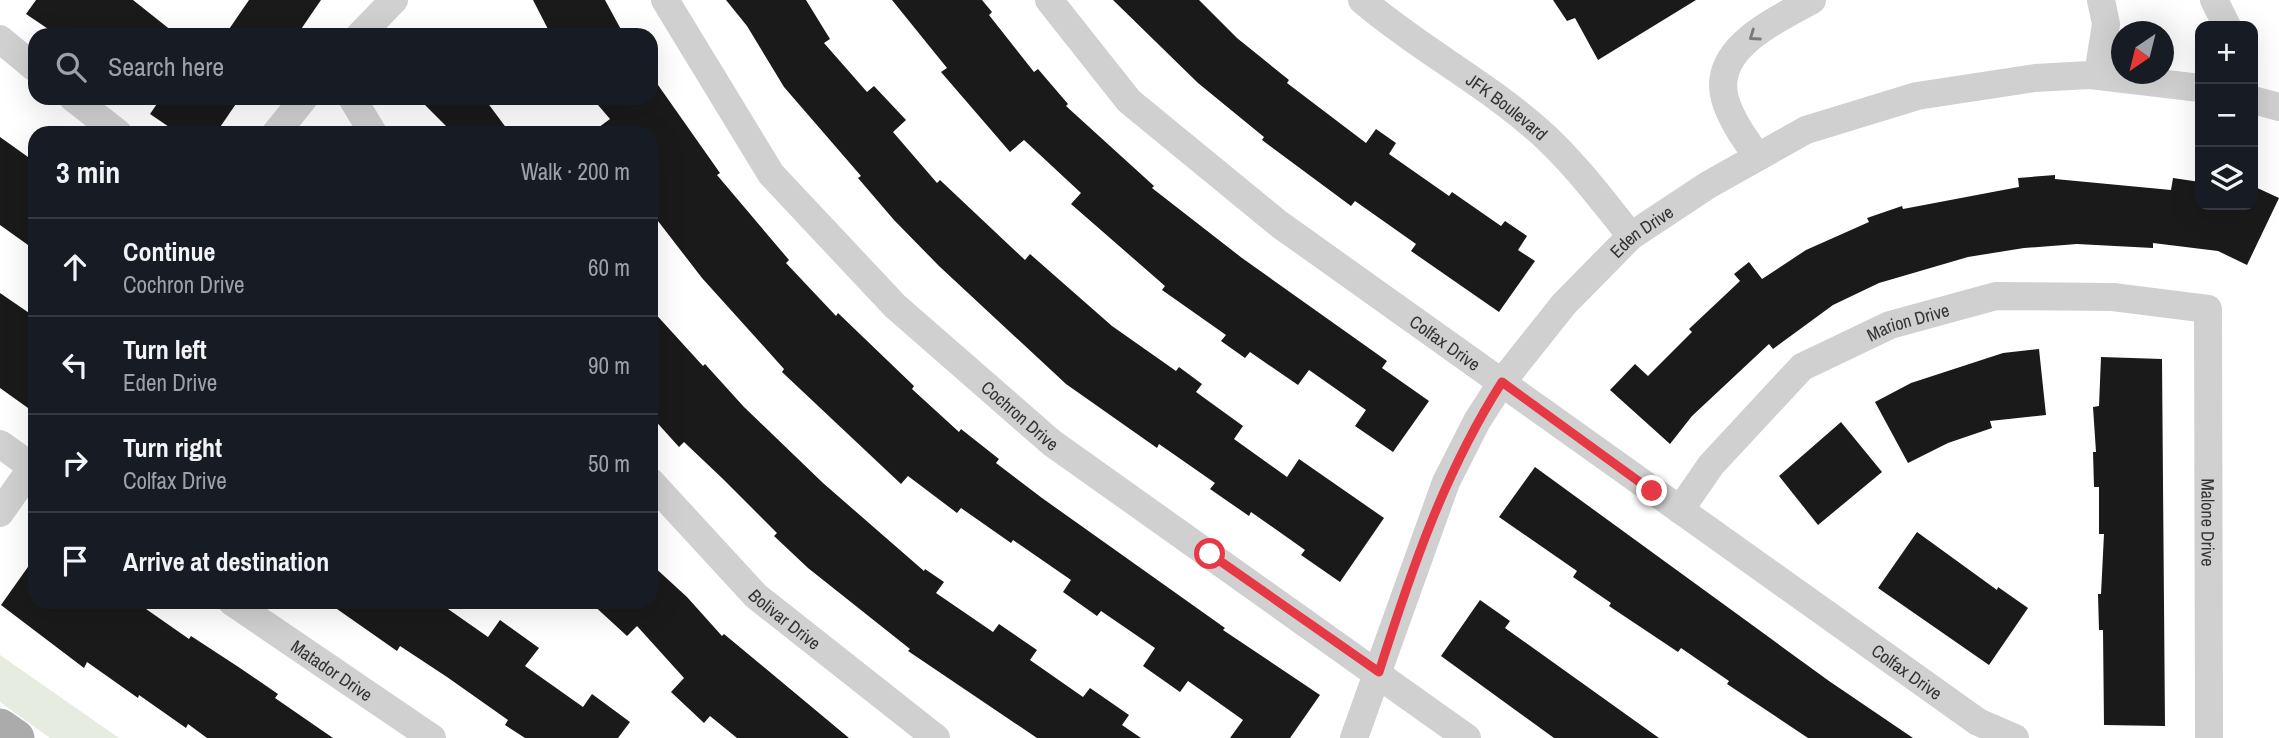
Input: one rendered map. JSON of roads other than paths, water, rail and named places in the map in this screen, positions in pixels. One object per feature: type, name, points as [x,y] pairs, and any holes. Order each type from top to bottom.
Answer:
[{"type":"main road","points":[[0,727],[16,738]]},
{"type":"street","points":[[367,28],[394,0]]},
{"type":"street","name":"Cochron Drive","points":[[664,0],[771,174],[895,306],[1052,443],[1379,672],[1468,738]]},
{"type":"street","name":"Colfax Drive","points":[[1049,0],[1129,101],[1279,224],[1978,723],[2015,738]]},
{"type":"street","name":"JFK Boulevard","points":[[1362,0],[1398,31],[1539,131],[1573,164],[1631,236]]},
{"type":"street","points":[[1757,156],[1738,127],[1725,99],[1723,82],[1730,61],[1745,41],[1812,0]]},
{"type":"street","points":[[2098,75],[2106,24],[2101,0]]},
{"type":"street","points":[[2214,0],[2224,21]]},
{"type":"street","points":[[0,39],[28,62]]},
{"type":"street","name":"Eden Drive","points":[[1354,738],[1379,672],[1409,576],[1446,482],[1477,421],[1502,382],[1564,304],[1631,236],[1757,156],[1806,130],[1917,96],[2035,78],[2098,75],[2195,87]]},
{"type":"street","points":[[2258,101],[2279,107]]},
{"type":"street","points":[[82,105],[109,126]]},
{"type":"street","points":[[281,126],[298,105]]},
{"type":"street","points":[[356,105],[369,126]]},
{"type":"street","name":"Marion Drive","points":[[1679,510],[1711,465],[1802,367],[1890,325],[1996,296],[2113,297],[2208,309]]},
{"type":"street","name":"Malone Drive","points":[[2208,309],[2209,738]]},
{"type":"street","points":[[0,444],[28,462]]},
{"type":"street","points":[[0,513],[28,474]]},
{"type":"street","name":"Bolivar Drive","points":[[658,490],[756,596],[936,738]]},
{"type":"street","name":"Matador Drive","points":[[242,609],[432,738]]}]
